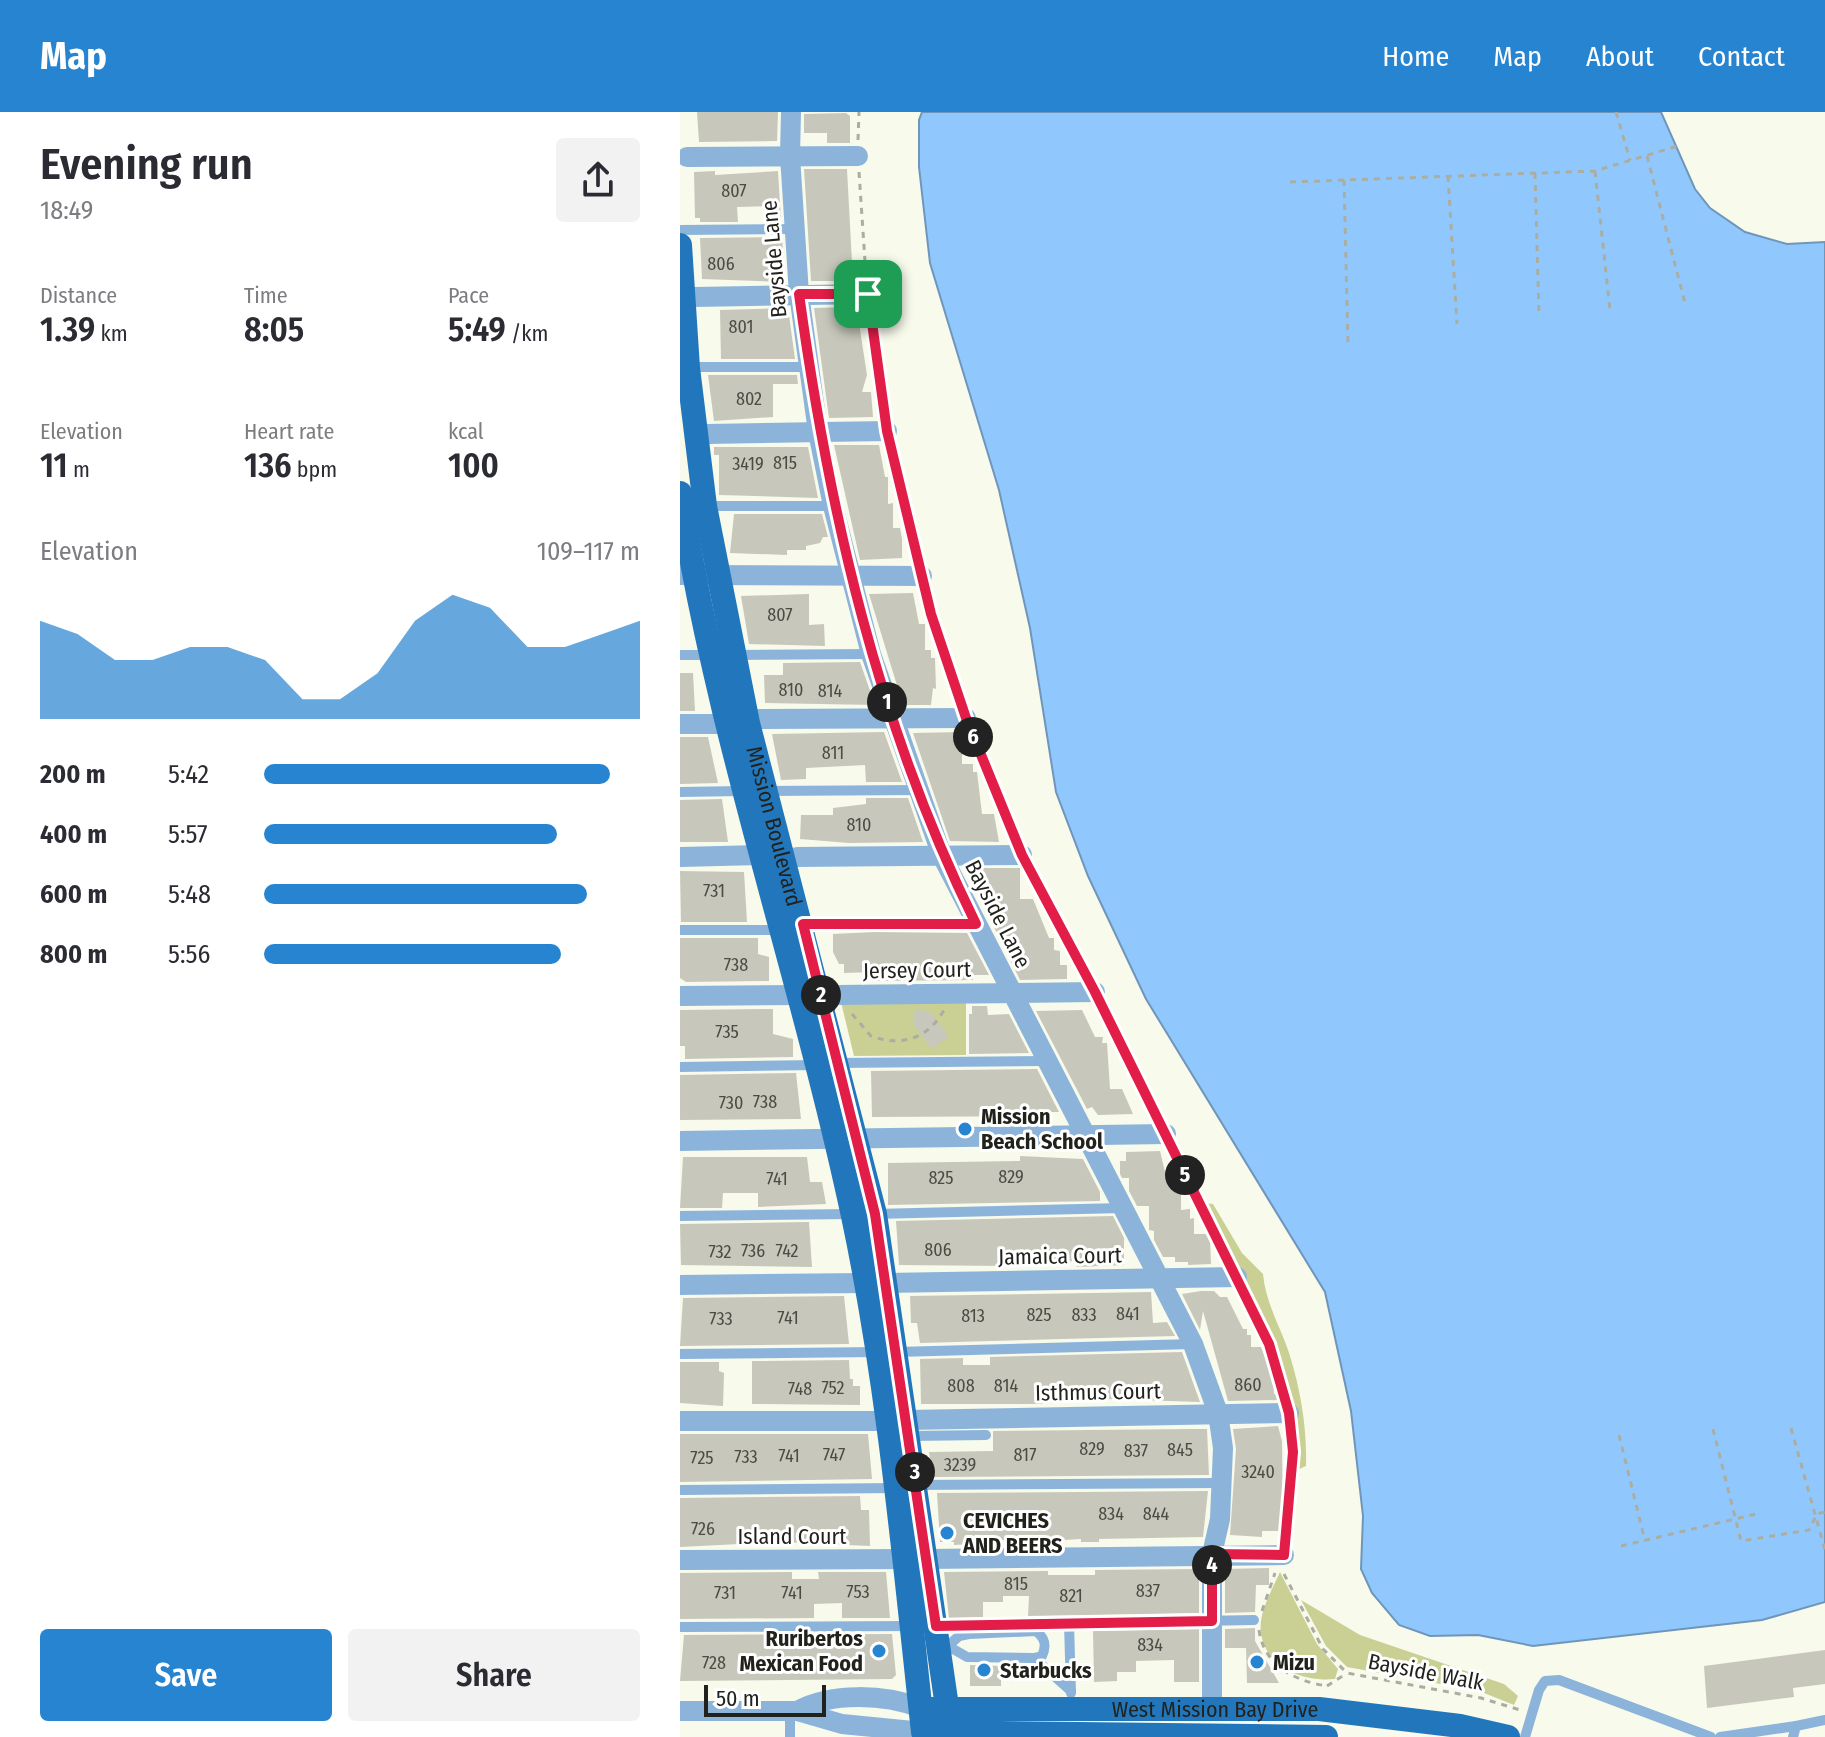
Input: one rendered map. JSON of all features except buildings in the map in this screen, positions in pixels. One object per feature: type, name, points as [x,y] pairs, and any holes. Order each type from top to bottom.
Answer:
[{"type":"main road","name":"Mission Boulevard","points":[[680,245],[688,368],[687,575],[722,655],[754,791],[793,927],[864,1214],[902,1426],[915,1559],[910,1626],[922,1720]]},
{"type":"main road","name":"Mission Boulevard","points":[[687,503],[719,575],[727,724],[754,791],[760,855],[793,927],[800,995],[828,1064]]},
{"type":"main road","name":"Mission Boulevard","points":[[915,1559],[940,1639],[948,1723]]},
{"type":"main road","name":"West Mission Bay Drive","points":[[948,1723],[1071,1700],[1367,1713],[1508,1737]]},
{"type":"main road","points":[[1324,1737],[1336,1726],[1361,1723],[1367,1713]]},
{"type":"main road","name":"West Mission Bay Drive","points":[[922,1720],[1324,1737]]},
{"type":"street","name":"Bayside Lane","points":[[791,112],[790,156],[799,294],[818,432],[850,578],[871,654],[942,856],[1193,1344],[1218,1413],[1223,1483],[1212,1554],[1212,1707]]},
{"type":"street","points":[[687,157],[858,156]]},
{"type":"street","points":[[694,297],[868,294]]},
{"type":"street","points":[[708,434],[887,431]]},
{"type":"street","points":[[687,575],[922,576]]},
{"type":"street","points":[[759,719],[966,718]]},
{"type":"street","points":[[680,724],[727,724]]},
{"type":"street","points":[[680,857],[760,855]]},
{"type":"street","points":[[797,857],[1022,855]]},
{"type":"street","name":"Jersey Court","points":[[842,995],[1095,992]]},
{"type":"street","points":[[680,996],[800,995]]},
{"type":"street","points":[[680,1141],[1166,1134]]},
{"type":"street","name":"Jamaica Court","points":[[680,1285],[1237,1277]]},
{"type":"street","name":"Isthmus Court","points":[[680,1421],[902,1426],[1289,1413]]},
{"type":"street","name":"Island Court","points":[[680,1560],[1284,1555]]},
{"type":"street","points":[[794,1711],[817,1700],[899,1700],[922,1720]]},
{"type":"street","points":[[680,1711],[794,1711],[842,1724],[922,1720]]},
{"type":"lane","points":[[680,230],[795,229]]},
{"type":"lane","points":[[688,368],[809,367]]},
{"type":"lane","points":[[687,503],[833,506]]},
{"type":"lane","points":[[680,655],[871,654]]},
{"type":"lane","points":[[680,792],[918,790]]},
{"type":"lane","points":[[680,930],[976,924]]},
{"type":"lane","points":[[680,1067],[1045,1061]]},
{"type":"lane","points":[[680,1216],[1124,1208]]},
{"type":"lane","points":[[680,1354],[1193,1344]]},
{"type":"lane","points":[[902,1426],[986,1435]]},
{"type":"lane","points":[[680,1490],[1223,1483]]},
{"type":"lane","points":[[940,1639],[1069,1623],[1257,1621]]},
{"type":"lane","points":[[1069,1623],[1071,1700]]},
{"type":"lane","points":[[680,1627],[910,1626]]},
{"type":"lane","points":[[1036,1631],[1043,1637],[1046,1648],[1042,1656],[1034,1658],[967,1657],[940,1639],[969,1634],[1036,1631]]},
{"type":"lane","points":[[1034,1658],[1071,1700]]},
{"type":"lane","points":[[1525,1737],[1545,1681],[1559,1680],[1711,1737]]},
{"type":"lane","points":[[790,1737],[794,1711]]},
{"type":"lane","points":[[1720,1737],[1795,1731],[1825,1720]]},
{"type":"path","name":"Bayside Walk","points":[[859,112],[858,156],[868,294],[887,431],[922,576],[966,718],[1022,855],[1095,992],[1269,1344],[1289,1413],[1293,1452],[1283,1573],[1323,1649],[1347,1673],[1481,1698],[1531,1714]]},
{"type":"path","points":[[1616,112],[1630,160]]},
{"type":"path","points":[[1290,182],[1595,171],[1681,145]]},
{"type":"path","points":[[1647,155],[1686,307]]},
{"type":"path","points":[[1595,171],[1610,310]]},
{"type":"path","points":[[1535,173],[1539,315]]},
{"type":"path","points":[[1448,176],[1457,324]]},
{"type":"path","points":[[1344,180],[1348,344]]},
{"type":"path","points":[[842,995],[854,1019],[866,1033],[879,1039],[903,1041],[914,1039],[931,1028],[943,1013],[947,994]]},
{"type":"path","points":[[1791,1428],[1825,1550]]},
{"type":"path","points":[[1713,1429],[1741,1541],[1809,1530],[1817,1514],[1825,1512]]},
{"type":"path","points":[[1619,1435],[1645,1541]]},
{"type":"path","points":[[1621,1546],[1756,1514]]},
{"type":"path","points":[[1284,1555],[1257,1621],[1266,1653],[1284,1672],[1307,1683],[1327,1686]]},
{"type":"path","points":[[1307,1690],[1327,1686],[1347,1673]]},
{"type":"green space","points":[[966,996],[966,1055],[854,1056],[840,998]]},
{"type":"green space","points":[[1204,1203],[1213,1204],[1242,1253],[1263,1274],[1267,1296],[1290,1356],[1300,1397],[1306,1466],[1297,1470],[1294,1432],[1279,1364],[1253,1300]]},
{"type":"green space","points":[[1280,1572],[1317,1644],[1338,1669],[1335,1679],[1311,1678],[1289,1671],[1270,1656],[1264,1645],[1262,1618]]},
{"type":"green space","points":[[1301,1600],[1360,1635],[1504,1684],[1518,1696],[1514,1705],[1479,1691],[1347,1667],[1326,1646]]},
{"type":"water","points":[[922,112],[1661,112],[1695,189],[1710,208],[1745,232],[1787,244],[1825,242],[1825,1602],[1762,1620],[1533,1646],[1478,1635],[1430,1636],[1399,1625],[1372,1593],[1361,1569],[1363,1516],[1351,1411],[1325,1292],[1146,999],[1088,876],[1056,792],[1030,628],[999,490],[930,263],[919,167],[919,120]]},
{"type":"place","name":"Mission Beach School","points":[[965,1129]]},
{"type":"place","name":"CEVICHES AND BEERS","points":[[947,1533]]},
{"type":"place","name":"Ruribertos Mexican Food","points":[[879,1651]]},
{"type":"place","name":"Mizu","points":[[1257,1662]]},
{"type":"place","name":"Starbucks","points":[[984,1670]]},
{"type":"route","points":[[799,294],[868,294],[887,431],[931,614],[966,718],[1022,855],[1095,992],[1269,1344],[1289,1413],[1293,1452],[1291,1504],[1284,1555],[1212,1554],[1212,1621],[936,1626],[875,1214],[803,924],[976,924],[942,856],[871,654],[850,578],[818,432],[799,294]]}]
